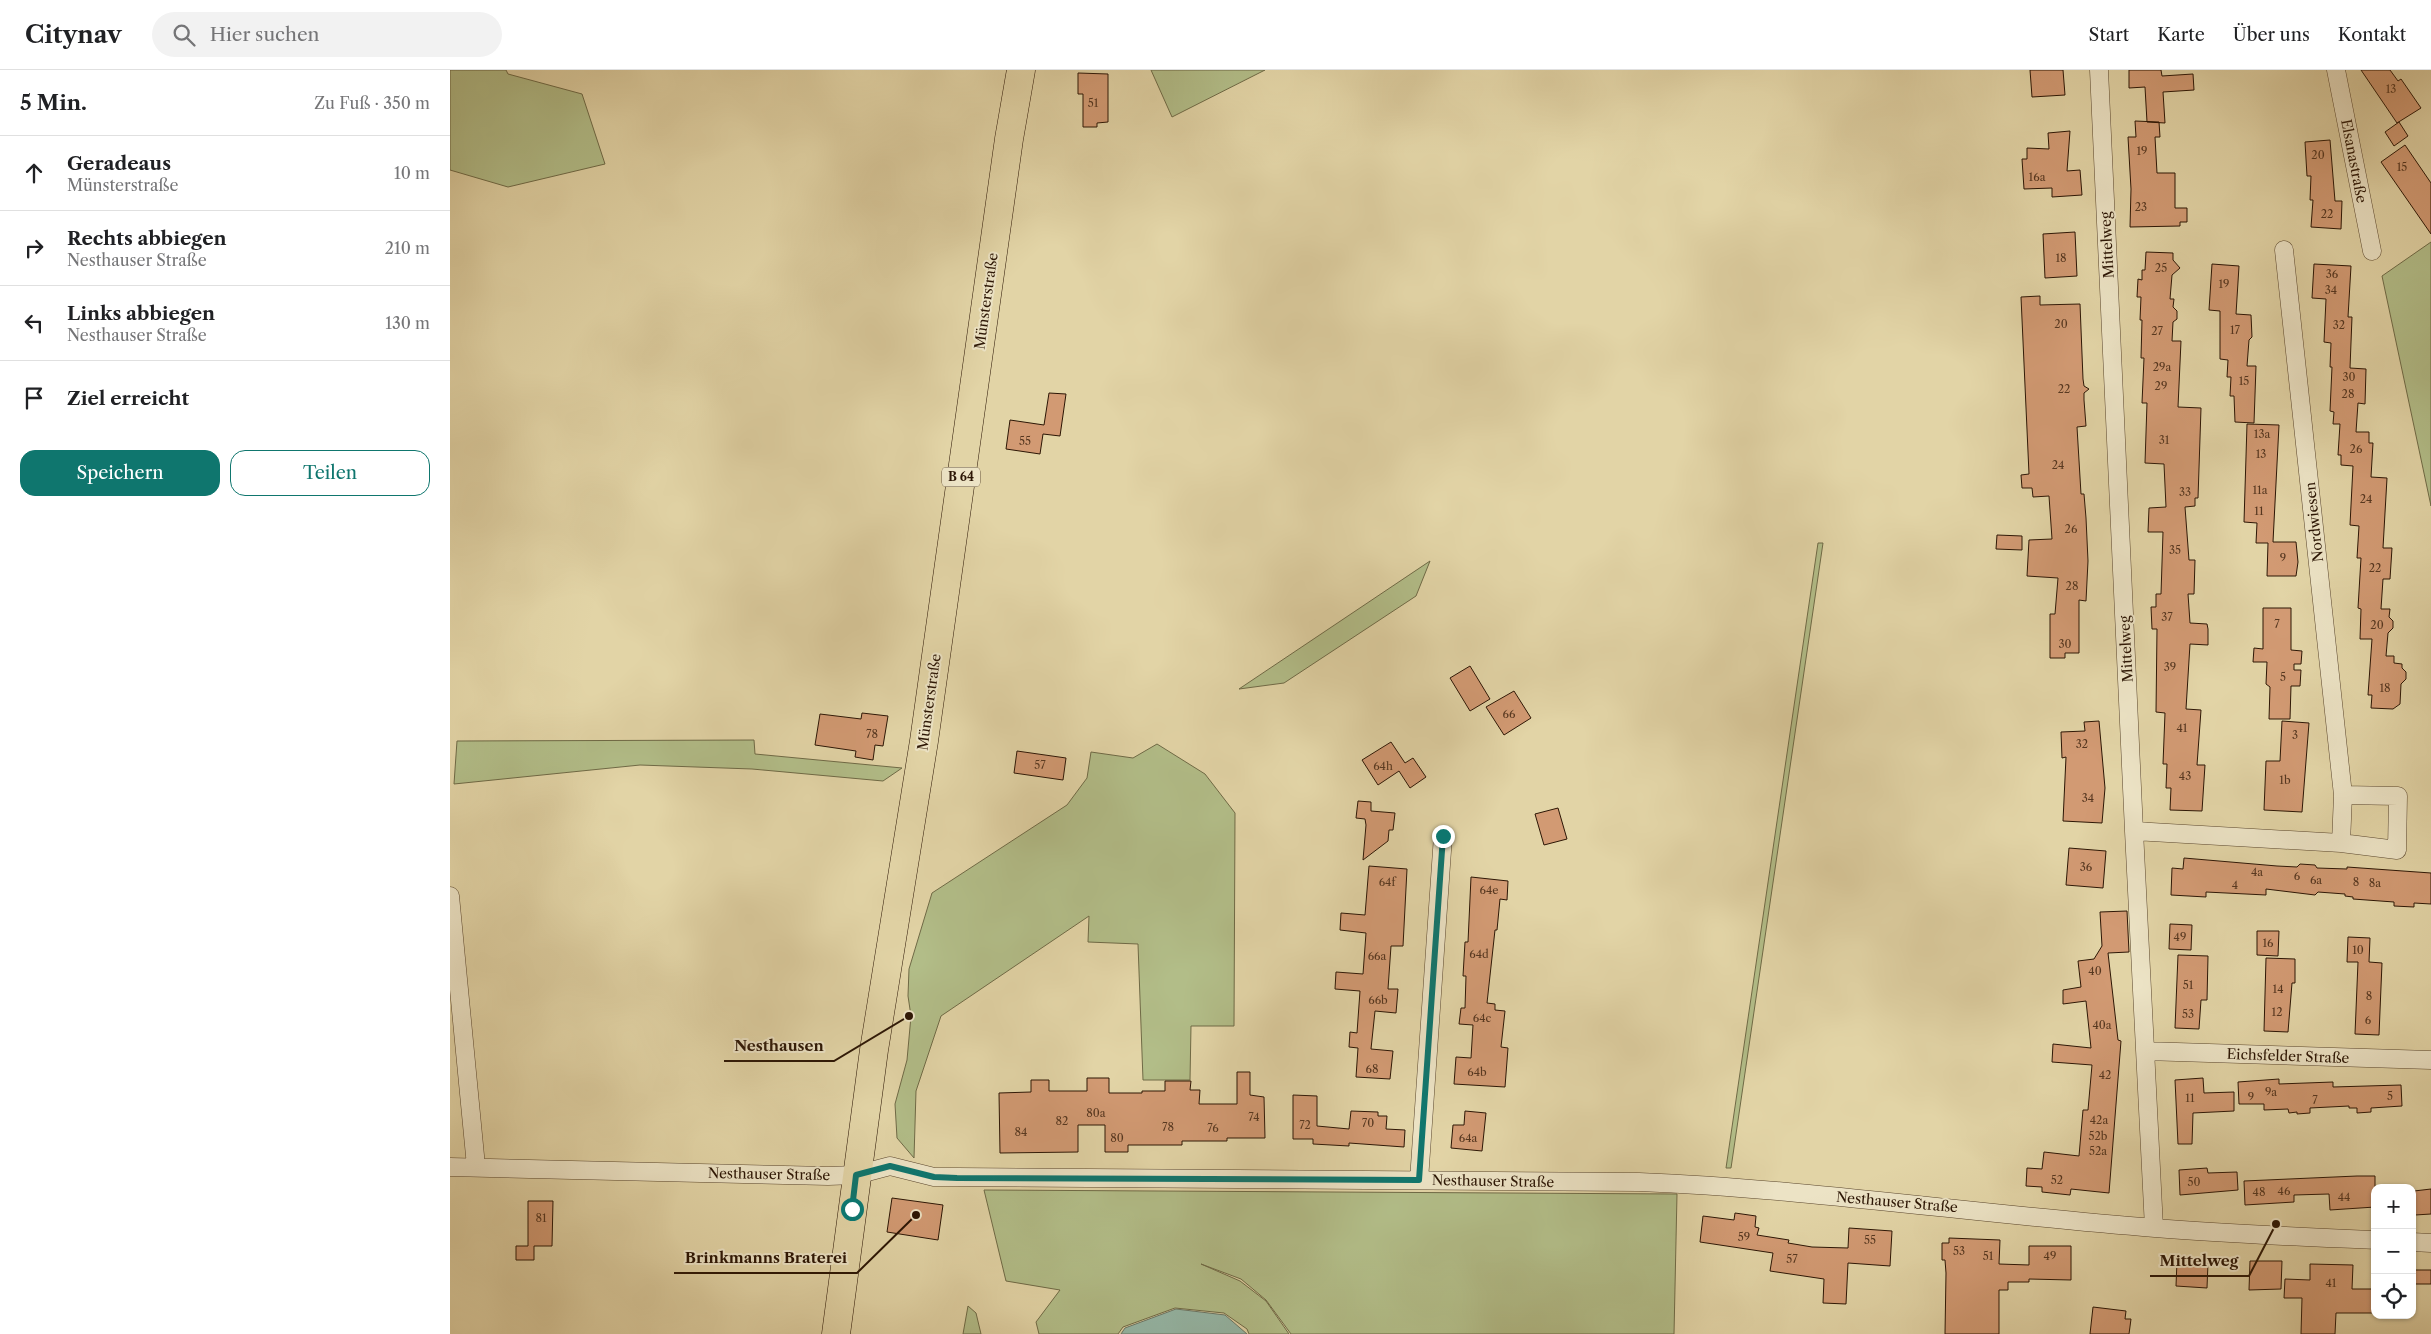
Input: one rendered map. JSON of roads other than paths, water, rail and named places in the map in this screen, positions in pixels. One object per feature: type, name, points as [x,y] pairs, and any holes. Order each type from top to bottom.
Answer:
[{"type":"main road","name":"Münsterstraße","points":[[836,1334],[856,1175],[899,884],[924,741],[1009,139],[1021,70]]},
{"type":"street","name":"Mittelweg","points":[[2100,70],[2154,1228]]},
{"type":"street","name":"Elsanastraße","points":[[2336,70],[2372,251]]},
{"type":"street","name":"Nordwiesen","points":[[2284,250],[2344,795],[2341,843]]},
{"type":"street","points":[[2134,830],[2341,843],[2397,850],[2398,796],[2344,795]]},
{"type":"street","name":"Nesthauser Straße","points":[[1419,1180],[1443,836]]},
{"type":"street","points":[[450,896],[476,1166]]},
{"type":"street","name":"Eichsfelder Straße","points":[[2145,1051],[2431,1060]]},
{"type":"street","name":"Nesthauser Straße","points":[[450,1167],[476,1166],[828,1176],[856,1175],[890,1166],[934,1177],[957,1178],[1419,1180],[1694,1184],[1914,1203],[2154,1228],[2371,1240]]},
{"type":"street","points":[[2416,1242],[2431,1243]]},
{"type":"place","name":"Nesthausen","points":[[909,1016]]},
{"type":"place","name":"Brinkmanns Braterei","points":[[916,1215]]},
{"type":"place","name":"Mittelweg","points":[[2276,1224]]}]
